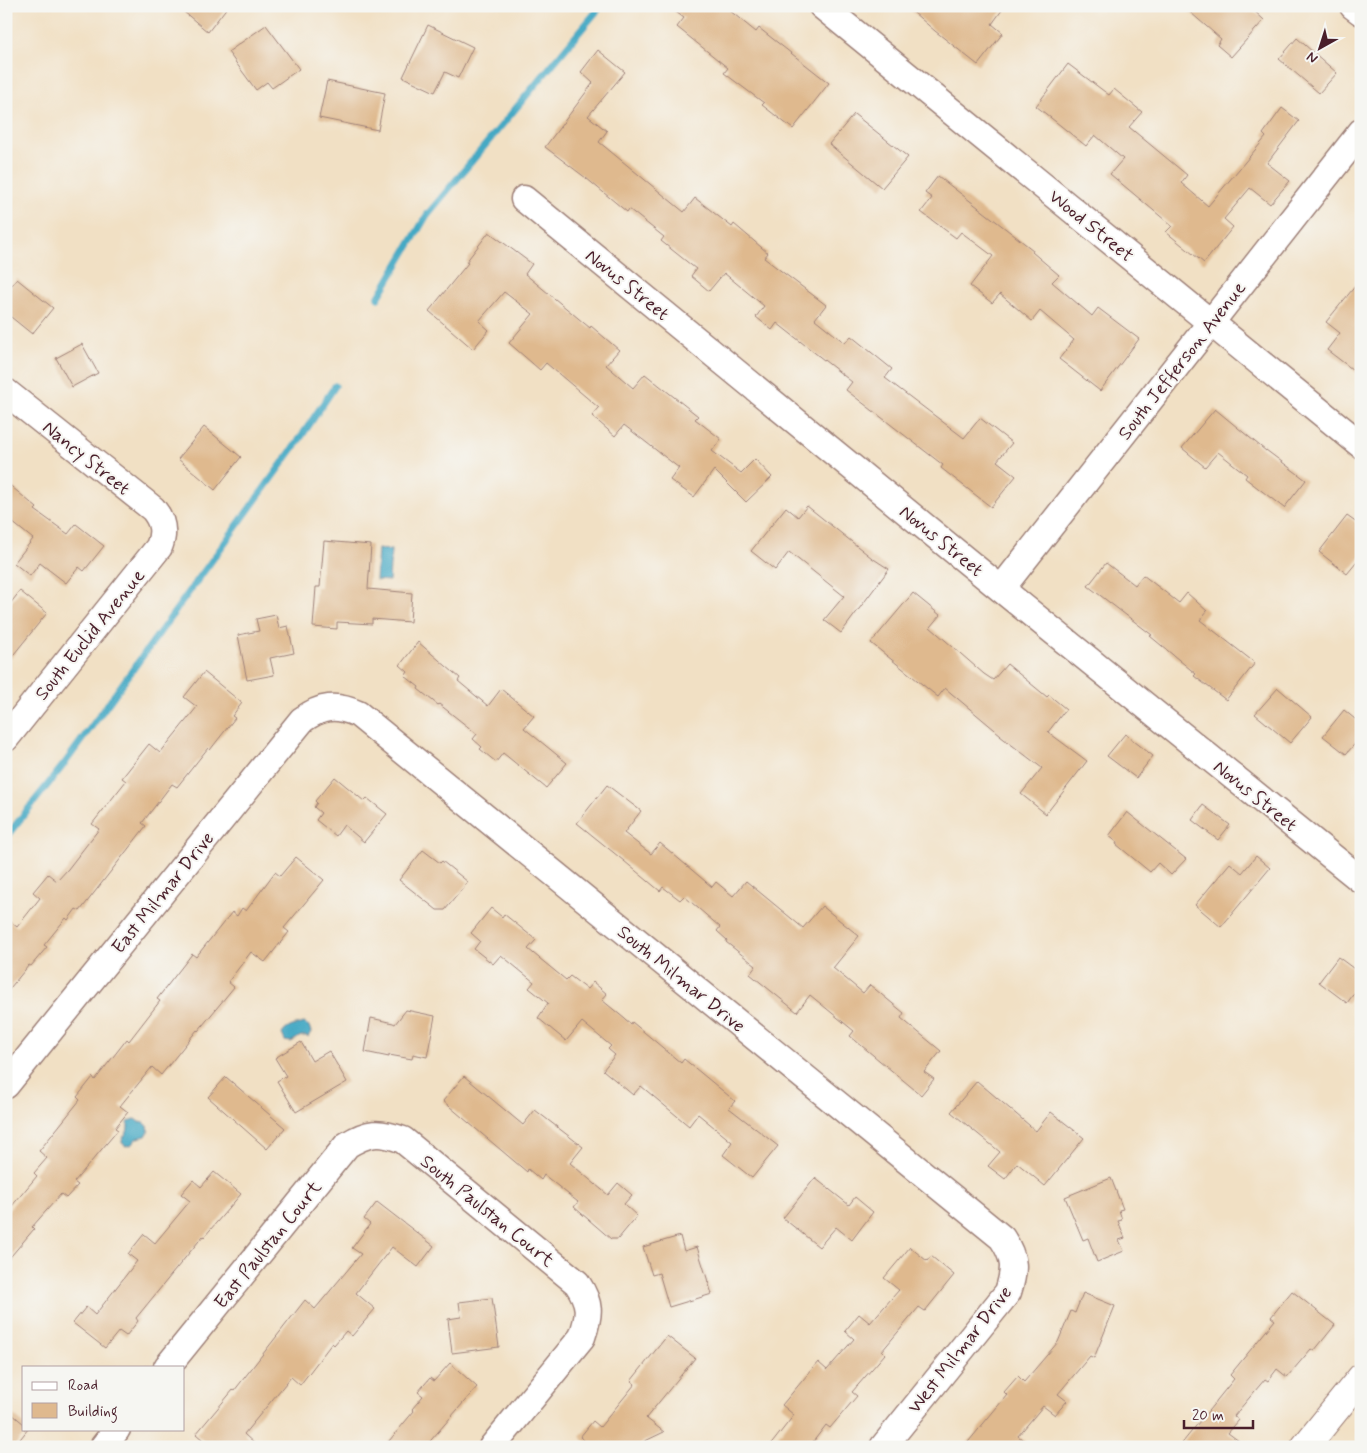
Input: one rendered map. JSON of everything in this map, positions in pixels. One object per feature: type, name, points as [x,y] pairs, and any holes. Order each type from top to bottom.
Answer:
[{"type":"street","name":"Wood Street","points":[[822,6],[1361,445]]},
{"type":"street","points":[[1353,6],[1361,12]]},
{"type":"street","name":"South Jefferson Avenue","points":[[1001,589],[1361,132]]},
{"type":"street","name":"Novus Street","points":[[524,199],[1361,880]]},
{"type":"street","name":"Nancy Street","points":[[6,392],[153,509],[159,517],[162,526]]},
{"type":"street","name":"South Euclid Avenue","points":[[8,732],[159,547],[163,537],[162,526]]},
{"type":"street","name":"East Milmar Drive","points":[[10,1072],[302,720],[310,714],[325,708]]},
{"type":"street","name":"South Milmar Drive","points":[[325,708],[346,709],[358,714],[1002,1238],[1009,1248],[1014,1274]]},
{"type":"street","name":"South Paulstan Court","points":[[376,1133],[388,1134],[403,1140],[577,1283],[584,1294],[588,1320],[582,1337],[492,1447]]},
{"type":"street","name":"East Paulstan Court","points":[[168,1366],[347,1145],[360,1137],[376,1133]]},
{"type":"street","name":"West Milmar Drive","points":[[882,1447],[1008,1292],[1014,1274]]},
{"type":"street","points":[[1305,1447],[1361,1378]]},
{"type":"street","points":[[103,1447],[116,1430]]},
{"type":"water","points":[[378,549],[391,550],[389,581],[376,580]]},
{"type":"water","points":[[304,1023],[309,1026],[311,1032],[308,1037],[301,1036],[291,1042],[285,1041],[282,1034],[286,1029]]},
{"type":"water","points":[[135,1119],[145,1123],[149,1131],[146,1136],[137,1138],[131,1145],[126,1146],[122,1143],[122,1139],[127,1132],[128,1122]]},
{"type":"building","points":[[177,6],[228,6],[208,32]]},
{"type":"building","points":[[668,6],[724,6],[756,32],[759,28],[829,83],[793,129],[762,105],[764,103],[724,73],[728,68],[677,27],[684,18]]},
{"type":"building","points":[[906,6],[1005,6],[992,24],[1003,33],[978,65]]},
{"type":"building","points":[[1183,6],[1249,6],[1264,20],[1231,57],[1217,45],[1221,39]]},
{"type":"building","points":[[266,25],[299,69],[272,88],[267,82],[256,90],[228,52]]},
{"type":"building","points":[[428,25],[473,47],[458,78],[445,72],[435,92],[403,77]]},
{"type":"building","points":[[1297,38],[1337,73],[1319,93],[1279,59]]},
{"type":"building","points":[[598,50],[625,72],[588,116],[607,131],[599,142],[684,212],[695,198],[732,227],[734,224],[768,253],[764,258],[826,305],[815,319],[845,343],[851,336],[892,369],[885,378],[964,438],[980,418],[1012,443],[997,461],[1016,476],[991,507],[941,468],[943,465],[846,390],[852,382],[777,323],[772,330],[756,317],[764,306],[724,273],[709,291],[691,276],[696,269],[661,241],[664,237],[629,209],[627,212],[545,147],[593,83],[581,72]]},
{"type":"building","points":[[1068,64],[1109,95],[1114,89],[1142,112],[1129,127],[1187,175],[1181,183],[1208,206],[1266,137],[1263,134],[1282,108],[1299,121],[1267,163],[1290,181],[1270,204],[1250,188],[1224,219],[1233,227],[1204,263],[1166,232],[1172,226],[1110,174],[1123,159],[1095,135],[1086,146],[1036,106]]},
{"type":"building","points":[[327,81],[385,93],[378,130],[319,118]]},
{"type":"building","points":[[854,114],[908,157],[882,188],[829,144]]},
{"type":"building","points":[[938,176],[1033,250],[1032,252],[1059,275],[1052,282],[1092,316],[1098,308],[1139,339],[1100,391],[1059,359],[1074,340],[1040,311],[1032,321],[1000,294],[992,303],[970,286],[993,256],[961,232],[956,238],[921,212],[932,198],[925,193]]},
{"type":"building","points":[[489,232],[532,264],[525,274],[619,350],[606,365],[633,388],[645,374],[698,416],[695,419],[721,439],[712,451],[741,473],[755,459],[772,477],[746,502],[714,470],[694,497],[670,480],[679,468],[624,425],[615,436],[592,416],[599,408],[546,363],[540,370],[509,343],[533,314],[504,292],[479,321],[489,330],[473,349],[429,311],[468,263],[466,262]]},
{"type":"building","points":[[17,279],[53,308],[32,334],[6,313],[6,292]]},
{"type":"building","points":[[1361,279],[1361,376],[1327,350],[1340,333],[1326,322]]},
{"type":"building","points":[[82,344],[98,373],[72,387],[56,358]]},
{"type":"building","points":[[1215,409],[1266,451],[1306,480],[1284,508],[1245,478],[1247,475],[1218,452],[1205,467],[1182,448]]},
{"type":"building","points":[[204,427],[241,457],[215,490],[178,459]]},
{"type":"building","points":[[6,482],[37,508],[35,510],[68,534],[76,524],[104,546],[84,571],[79,567],[66,583],[40,563],[30,576],[14,563],[33,539],[6,517]]},
{"type":"building","points":[[807,506],[872,558],[889,569],[841,633],[824,620],[844,596],[789,552],[775,570],[751,551],[786,507],[798,517]]},
{"type":"building","points":[[1347,516],[1361,526],[1361,557],[1347,574],[1319,552]]},
{"type":"building","points":[[324,541],[371,545],[368,589],[412,593],[410,622],[372,619],[372,624],[337,622],[337,629],[313,627],[316,587],[320,587]]},
{"type":"building","points":[[1106,563],[1135,585],[1143,575],[1179,603],[1187,593],[1207,611],[1200,620],[1255,663],[1226,700],[1194,676],[1196,674],[1150,636],[1152,635],[1088,586]]},
{"type":"building","points":[[20,591],[47,613],[6,664],[6,609]]},
{"type":"building","points":[[913,593],[940,615],[930,627],[984,674],[993,680],[1007,664],[1047,697],[1049,695],[1066,709],[1048,732],[1087,761],[1046,814],[1021,794],[1042,768],[1000,736],[945,688],[938,697],[871,643]]},
{"type":"building","points":[[276,615],[279,628],[288,626],[294,653],[270,658],[274,675],[247,680],[238,635],[259,631],[256,619]]},
{"type":"building","points":[[418,642],[460,678],[458,681],[488,706],[501,689],[534,716],[524,728],[567,763],[546,788],[503,753],[496,762],[480,749],[482,747],[473,739],[477,734],[418,689],[419,687],[405,676],[408,672],[400,665]]},
{"type":"building","points":[[204,672],[242,703],[232,716],[235,718],[177,787],[172,784],[142,823],[146,826],[80,911],[76,909],[68,920],[66,918],[44,945],[47,947],[6,993],[6,918],[17,927],[40,898],[33,892],[48,874],[57,881],[68,869],[99,829],[92,824],[126,781],[122,778],[149,744],[160,753],[197,707],[184,697]]},
{"type":"building","points":[[1278,688],[1312,717],[1290,743],[1255,714]]},
{"type":"building","points":[[1344,710],[1361,724],[1361,737],[1346,754],[1323,736]]},
{"type":"building","points":[[1125,734],[1153,756],[1136,778],[1107,756]]},
{"type":"building","points":[[335,777],[364,801],[367,798],[387,814],[364,842],[344,825],[336,836],[316,820],[321,813],[314,807],[317,803],[315,801]]},
{"type":"building","points":[[607,785],[641,811],[624,833],[651,854],[660,843],[712,887],[716,882],[733,896],[746,881],[803,928],[822,906],[859,936],[833,968],[863,993],[870,985],[904,1013],[901,1018],[941,1051],[924,1072],[934,1079],[921,1095],[850,1036],[854,1031],[810,995],[797,1012],[750,974],[756,966],[726,942],[727,940],[717,931],[720,927],[684,896],[680,900],[663,887],[660,891],[577,823]]},
{"type":"building","points":[[1203,805],[1230,825],[1218,840],[1192,820]]},
{"type":"building","points":[[1127,812],[1186,859],[1171,875],[1158,863],[1150,872],[1109,836]]},
{"type":"building","points":[[423,850],[440,863],[442,861],[468,882],[445,910],[437,910],[399,880]]},
{"type":"building","points":[[1256,856],[1270,868],[1221,927],[1195,905],[1230,863],[1242,873]]},
{"type":"building","points":[[296,857],[324,880],[284,928],[289,932],[265,962],[251,952],[228,982],[234,987],[161,1075],[152,1067],[120,1106],[128,1112],[115,1128],[118,1130],[74,1182],[78,1185],[66,1198],[61,1194],[32,1227],[34,1229],[6,1262],[6,1213],[37,1176],[34,1173],[47,1158],[39,1151],[80,1100],[77,1097],[93,1077],[95,1080],[127,1039],[129,1041],[160,1001],[157,999],[192,954],[196,957],[232,912],[237,916],[242,908],[246,911],[275,872],[280,876]]},
{"type":"building","points":[[491,908],[502,917],[504,914],[536,940],[528,949],[566,980],[570,976],[587,989],[593,982],[607,994],[602,1000],[631,1024],[632,1022],[681,1063],[684,1059],[735,1101],[729,1108],[778,1146],[752,1178],[723,1155],[732,1142],[698,1114],[689,1126],[641,1086],[633,1095],[603,1070],[615,1055],[608,1049],[611,1046],[582,1022],[566,1041],[538,1018],[548,1003],[529,988],[534,982],[501,955],[493,964],[474,949],[480,941],[471,933]]},
{"type":"building","points":[[1338,957],[1361,974],[1361,984],[1347,1003],[1319,982]]},
{"type":"building","points":[[406,1010],[435,1016],[427,1057],[413,1054],[412,1059],[365,1052],[371,1018],[395,1024]]},
{"type":"building","points":[[301,1042],[312,1061],[329,1051],[347,1082],[296,1112],[277,1081],[286,1076],[275,1058]]},
{"type":"building","points":[[464,1076],[523,1125],[535,1110],[583,1147],[570,1163],[608,1195],[618,1183],[632,1195],[624,1204],[637,1216],[618,1239],[611,1239],[574,1207],[578,1202],[544,1175],[541,1180],[528,1169],[527,1172],[443,1101]]},
{"type":"building","points":[[226,1077],[285,1128],[267,1149],[208,1097]]},
{"type":"building","points":[[977,1081],[1036,1131],[1051,1112],[1084,1138],[1045,1186],[1017,1163],[1005,1179],[988,1166],[1000,1152],[951,1112]]},
{"type":"building","points":[[214,1172],[241,1194],[203,1236],[136,1318],[138,1321],[126,1336],[119,1331],[105,1348],[73,1323],[86,1307],[95,1315],[137,1261],[128,1254],[144,1234],[155,1243],[190,1201],[181,1194],[193,1180],[201,1187]]},
{"type":"building","points":[[815,1178],[849,1205],[855,1197],[873,1212],[852,1240],[836,1227],[819,1247],[783,1218]]},
{"type":"building","points":[[1111,1178],[1123,1209],[1119,1210],[1122,1220],[1118,1221],[1125,1238],[1119,1240],[1124,1251],[1097,1262],[1088,1238],[1083,1240],[1065,1197]]},
{"type":"building","points":[[377,1202],[434,1246],[418,1267],[392,1247],[356,1293],[375,1309],[352,1336],[346,1331],[334,1345],[332,1343],[300,1385],[291,1377],[244,1434],[258,1447],[211,1447],[196,1434],[234,1391],[305,1300],[315,1309],[361,1254],[352,1248],[370,1224],[364,1219]]},
{"type":"building","points":[[680,1236],[684,1251],[697,1247],[712,1294],[669,1307],[659,1273],[652,1275],[643,1247]]},
{"type":"building","points":[[910,1247],[927,1261],[931,1256],[954,1275],[925,1311],[919,1307],[882,1351],[885,1354],[852,1392],[857,1396],[830,1428],[826,1425],[809,1447],[769,1447],[794,1415],[782,1405],[818,1362],[827,1370],[854,1339],[845,1331],[859,1314],[870,1323],[899,1290],[884,1278]]},
{"type":"building","points":[[1292,1291],[1335,1325],[1314,1351],[1311,1349],[1287,1377],[1277,1369],[1268,1381],[1265,1379],[1234,1416],[1239,1420],[1228,1433],[1247,1447],[1179,1447],[1234,1379],[1230,1375],[1275,1320],[1271,1317]]},
{"type":"building","points":[[1083,1293],[1115,1306],[1094,1358],[1090,1356],[1058,1394],[1067,1401],[1055,1415],[1043,1406],[1018,1436],[1032,1447],[964,1447],[1007,1395],[1004,1392],[1018,1376],[1024,1382],[1058,1342],[1071,1311],[1075,1313]]},
{"type":"building","points":[[492,1298],[499,1347],[452,1353],[448,1319],[461,1317],[459,1302]]},
{"type":"building","points":[[667,1336],[695,1358],[646,1418],[664,1432],[643,1442],[639,1447],[584,1447],[587,1443],[580,1437],[593,1421],[600,1427],[635,1384],[631,1381]]},
{"type":"building","points":[[450,1363],[477,1387],[425,1447],[384,1447],[414,1411],[412,1409],[423,1396],[418,1392],[430,1378],[434,1381]]},
{"type":"building","points":[[6,1409],[22,1422],[22,1430],[27,1430],[14,1447],[6,1447]]},
{"type":"waterway","points":[[378,298],[427,215],[601,6]]},
{"type":"waterway","points":[[6,837],[65,763],[297,443],[335,386]]}]
